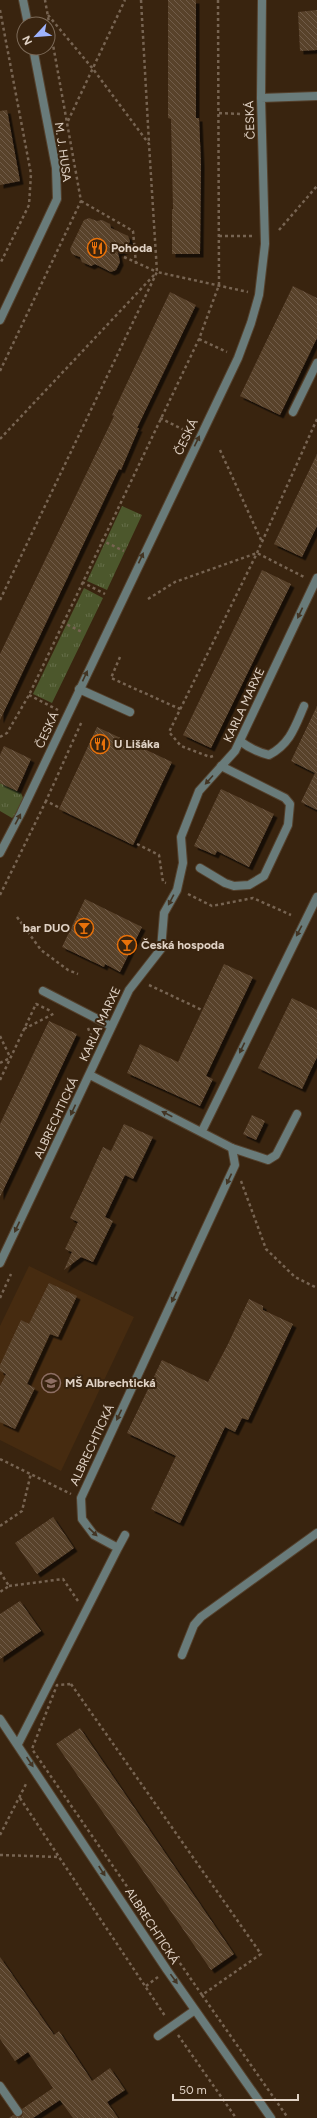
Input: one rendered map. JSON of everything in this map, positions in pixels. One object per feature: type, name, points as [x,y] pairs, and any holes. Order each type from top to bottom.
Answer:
[{"type":"street","points":[[23,0],[26,16]]},
{"type":"street","name":"ČESKÁ","points":[[0,853],[21,814],[79,689],[238,358],[251,323],[260,291],[265,244],[261,98],[262,0]]},
{"type":"street","name":"M. J. HUSA","points":[[0,320],[57,199],[56,168],[35,56]]},
{"type":"street","points":[[261,98],[317,96]]},
{"type":"street","points":[[293,412],[317,363]]},
{"type":"street","name":"KARLA MARXE","points":[[90,1075],[111,1026],[129,990],[161,949],[164,913],[177,890],[183,863],[181,837],[199,791],[235,751],[317,578]]},
{"type":"street","points":[[79,689],[130,712]]},
{"type":"street","points":[[240,741],[251,749],[269,755],[288,741],[304,706]]},
{"type":"street","points":[[200,868],[225,883],[234,886],[249,886],[264,876],[290,816],[290,804],[285,798],[221,766]]},
{"type":"street","points":[[202,1131],[317,897]]},
{"type":"street","points":[[43,991],[111,1026]]},
{"type":"street","name":"ALBRECHTICKÁ","points":[[0,1263],[90,1075],[202,1131],[232,1148],[268,1160],[276,1155],[297,1114]]},
{"type":"street","points":[[232,1148],[235,1165]]},
{"type":"street","name":"ALBRECHTICKÁ","points":[[118,1548],[94,1535],[82,1519],[81,1498],[235,1165]]},
{"type":"street","points":[[182,1655],[194,1625],[201,1617],[317,1533]]},
{"type":"street","points":[[18,1744],[125,1535]]},
{"type":"street","name":"ALBRECHTICKÁ","points":[[0,1719],[167,1970],[271,2118]]},
{"type":"street","points":[[158,2036],[195,2010]]},
{"type":"street","points":[[0,2086],[18,2112]]},
{"type":"path","points":[[68,122],[125,0]]},
{"type":"path","points":[[0,600],[156,272],[140,0]]},
{"type":"path","points":[[0,736],[7,733],[29,695],[101,540],[199,338],[219,285],[218,0]]},
{"type":"path","points":[[0,10],[31,174],[29,205],[0,264]]},
{"type":"path","points":[[48,15],[93,69],[149,144]]},
{"type":"path","points":[[219,113],[242,114]]},
{"type":"path","points":[[279,230],[317,186]]},
{"type":"path","points":[[81,201],[133,231],[136,264]]},
{"type":"path","points":[[219,236],[252,236]]},
{"type":"path","points":[[124,257],[136,264],[156,272],[219,285],[260,291]]},
{"type":"path","points":[[0,439],[156,272]]},
{"type":"path","points":[[199,338],[229,353]]},
{"type":"path","points":[[160,418],[179,427]]},
{"type":"path","points":[[218,754],[210,757],[181,746],[169,732],[257,553],[317,419]]},
{"type":"path","points":[[220,450],[262,542]]},
{"type":"path","points":[[101,540],[124,551]]},
{"type":"path","points":[[148,599],[175,582],[257,553],[304,577]]},
{"type":"path","points":[[82,582],[105,594]]},
{"type":"path","points":[[62,622],[82,632]]},
{"type":"path","points":[[120,657],[110,678],[180,709]]},
{"type":"path","points":[[29,695],[60,711]]},
{"type":"path","points":[[0,895],[46,801],[82,720]]},
{"type":"path","points":[[46,801],[58,807]]},
{"type":"path","points":[[136,844],[159,855],[163,882]]},
{"type":"path","points":[[212,906],[253,898],[291,915]]},
{"type":"path","points":[[17,917],[41,950],[68,970],[78,974]]},
{"type":"path","points":[[147,984],[202,1010]]},
{"type":"path","points":[[0,1080],[36,1004],[62,1016]]},
{"type":"path","points":[[24,1029],[55,1013]]},
{"type":"path","points":[[81,1025],[88,1028],[92,1033],[92,1040]]},
{"type":"path","points":[[0,1036],[10,1058]]},
{"type":"path","points":[[0,1063],[10,1058]]},
{"type":"path","points":[[235,1165],[266,1249],[295,1277],[317,1288]]},
{"type":"path","points":[[0,1298],[11,1274]]},
{"type":"path","points":[[0,1459],[72,1494]]},
{"type":"path","points":[[0,1526],[22,1511],[31,1473]]},
{"type":"path","points":[[0,1572],[9,1586]]},
{"type":"path","points":[[0,1592],[9,1586],[63,1579],[79,1603]]},
{"type":"path","points":[[202,1995],[261,1954],[71,1684],[57,1686],[32,1749],[202,1995],[288,2118]]},
{"type":"path","points":[[0,1835],[26,1784]]},
{"type":"path","points":[[20,1798],[172,2026],[236,2118]]},
{"type":"path","points":[[0,1855],[59,1857]]},
{"type":"shaded area","name":"MŠ Albrechtická","points":[[29,1266],[134,1317],[61,1471],[0,1440],[0,1326]]},
{"type":"green space","points":[[122,506],[142,515],[107,590],[87,581]]},
{"type":"green space","points":[[84,588],[103,598],[52,703],[33,694]]},
{"type":"green space","points":[[0,783],[21,793],[24,800],[18,813],[12,818],[0,811]]},
{"type":"building","points":[[168,0],[196,0],[196,118],[199,118],[201,164],[200,254],[172,254],[173,209],[171,119],[168,118]]},
{"type":"building","points":[[317,10],[317,50],[300,51],[298,12]]},
{"type":"building","points":[[7,110],[20,181],[0,185],[0,111]]},
{"type":"building","points":[[89,218],[97,221],[102,220],[110,224],[111,228],[128,236],[130,241],[126,250],[118,253],[120,262],[116,270],[111,272],[95,264],[91,266],[82,262],[80,257],[72,254],[70,249],[84,220]]},
{"type":"building","points":[[293,286],[317,298],[317,338],[280,415],[240,396]]},
{"type":"building","points":[[170,292],[196,305],[137,428],[139,428],[121,470],[119,469],[0,720],[0,654],[114,416],[112,415]]},
{"type":"building","points":[[317,454],[317,526],[302,557],[274,544]]},
{"type":"building","points":[[262,570],[291,584],[211,748],[183,735]]},
{"type":"building","points":[[317,706],[317,810],[301,802],[315,773],[291,761]]},
{"type":"building","points":[[97,727],[172,762],[133,845],[59,809]]},
{"type":"building","points":[[4,746],[31,759],[17,791],[0,783],[0,755]]},
{"type":"building","points":[[221,789],[274,814],[249,867],[217,851],[215,855],[194,846]]},
{"type":"building","points":[[85,899],[142,927],[120,972],[105,964],[104,967],[62,947]]},
{"type":"building","points":[[224,964],[253,977],[206,1076],[213,1079],[200,1106],[127,1073],[140,1044],[178,1062]]},
{"type":"building","points":[[292,998],[317,1010],[317,1057],[302,1089],[258,1068]]},
{"type":"building","points":[[49,1021],[77,1034],[0,1197],[0,1124]]},
{"type":"building","points":[[252,1115],[265,1121],[256,1140],[243,1134]]},
{"type":"building","points":[[124,1124],[153,1137],[133,1179],[125,1175],[105,1217],[113,1221],[93,1262],[81,1257],[64,1270],[72,1252],[65,1249],[78,1222],[70,1218],[103,1147],[111,1151]]},
{"type":"building","points":[[49,1283],[77,1296],[58,1337],[50,1334],[27,1384],[35,1388],[15,1429],[0,1422],[0,1386],[6,1374],[0,1371],[0,1365],[21,1320],[29,1324]]},
{"type":"building","points":[[249,1299],[263,1306],[263,1310],[293,1324],[248,1420],[242,1418],[235,1432],[225,1427],[180,1523],[151,1509],[176,1456],[127,1433],[162,1360],[208,1382]]},
{"type":"building","points":[[53,1517],[74,1548],[37,1574],[15,1543]]},
{"type":"building","points":[[20,1601],[41,1631],[0,1659],[0,1614]]},
{"type":"building","points":[[80,1728],[234,1954],[211,1970],[56,1744]]},
{"type":"building","points":[[0,1957],[54,2035],[59,2031],[92,2081],[110,2068],[125,2090],[107,2102],[118,2118],[73,2118],[60,2100],[33,2118],[9,2118],[13,2115],[21,2117],[23,2114],[22,2109],[53,2088],[28,2052],[15,2061],[0,2039]]},
{"type":"place","name":"Pohoda","points":[[97,248]]},
{"type":"place","name":"U Lišáka","points":[[100,744]]},
{"type":"place","name":"bar DUO","points":[[84,928]]},
{"type":"place","name":"Česká hospoda","points":[[127,945]]},
{"type":"place","name":"MŠ Albrechtická","points":[[51,1383]]}]
